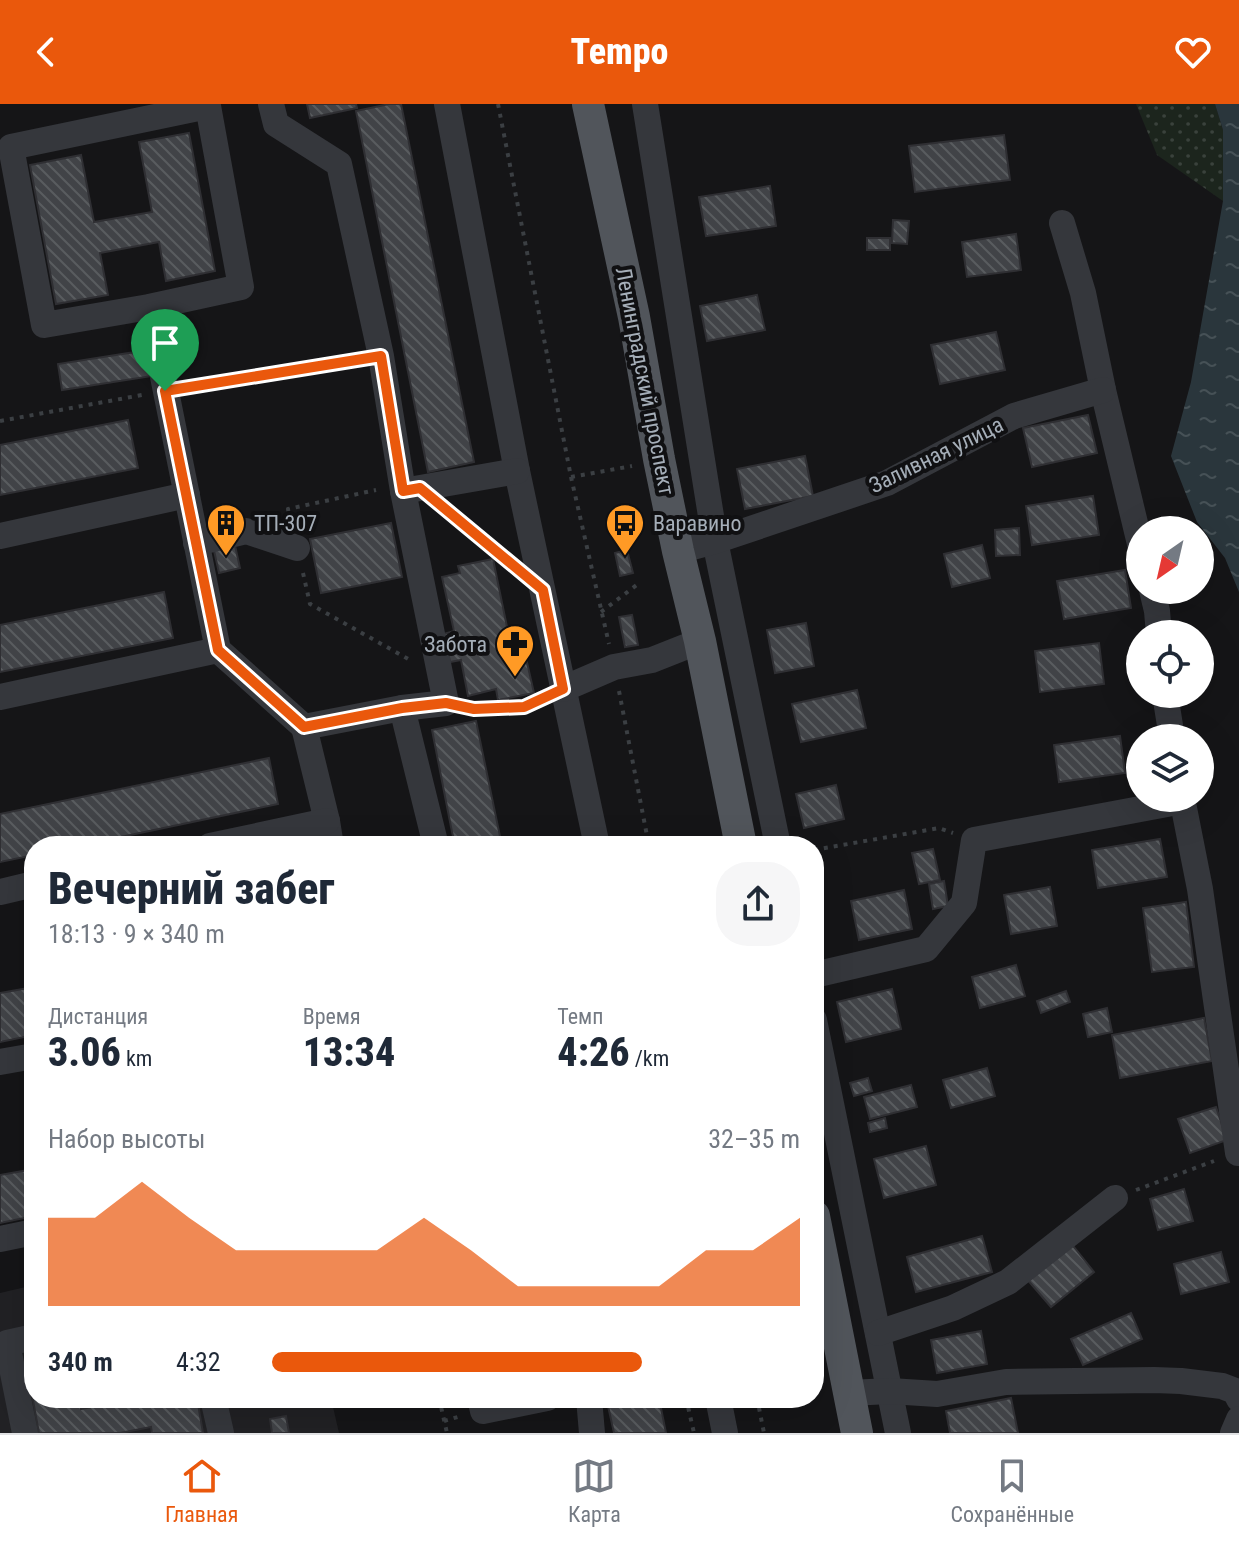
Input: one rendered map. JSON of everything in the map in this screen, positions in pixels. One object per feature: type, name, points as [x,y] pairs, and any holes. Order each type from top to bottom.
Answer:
[{"type":"main road","name":"Ленинградский проспект","points":[[588,104],[739,836]]},
{"type":"main road","points":[[824,1267],[857,1433]]},
{"type":"street","points":[[271,104],[276,124],[339,164],[408,488],[446,703],[402,708],[304,727]]},
{"type":"street","points":[[447,104],[517,471],[595,836]]},
{"type":"street","points":[[645,104],[715,541],[776,836]]},
{"type":"street","points":[[208,106],[241,287],[149,307],[44,325],[11,147],[208,106]]},
{"type":"street","points":[[1062,223],[1083,293],[1133,516]]},
{"type":"street","points":[[149,307],[218,650],[304,727],[329,833],[302,836]]},
{"type":"street","name":"Заливная улица","points":[[678,551],[887,483],[1014,416],[1103,390]]},
{"type":"street","points":[[408,488],[517,471]]},
{"type":"street","points":[[0,536],[187,495]]},
{"type":"street","points":[[196,543],[246,531],[297,548]]},
{"type":"street","points":[[563,689],[614,667],[652,660],[700,641]]},
{"type":"street","points":[[0,697],[218,650]]},
{"type":"street","points":[[402,708],[434,836]]},
{"type":"street","points":[[824,973],[926,949],[964,903],[974,840],[1126,811]]},
{"type":"street","points":[[1184,812],[1200,889],[1238,1153]]},
{"type":"street","points":[[0,892],[24,886]]},
{"type":"street","points":[[0,1062],[24,1058]]},
{"type":"street","points":[[824,1069],[898,1433]]},
{"type":"street","points":[[878,1333],[953,1308],[1008,1282],[1115,1198]]},
{"type":"street","points":[[0,1239],[24,1234]]},
{"type":"street","points":[[24,1339],[7,1343],[25,1433]]},
{"type":"street","points":[[849,1393],[890,1391],[937,1394],[1006,1382],[1181,1381],[1222,1386],[1235,1391],[1239,1399]]},
{"type":"street","points":[[215,1408],[221,1433]]},
{"type":"street","points":[[590,1408],[592,1433]]},
{"type":"street","points":[[720,1408],[725,1433]]},
{"type":"street","points":[[1233,1433],[1239,1419]]},
{"type":"path","points":[[498,104],[571,477],[614,667],[647,836]]},
{"type":"path","points":[[0,421],[381,356]]},
{"type":"path","points":[[440,677],[310,604],[288,509],[408,488],[543,590]]},
{"type":"path","points":[[601,612],[638,584]]},
{"type":"path","points":[[446,703],[474,709],[524,707],[563,689]]},
{"type":"path","points":[[824,848],[939,828],[974,840]]},
{"type":"path","points":[[1115,1198],[1238,1153]]},
{"type":"path","points":[[441,1408],[447,1433]]},
{"type":"path","points":[[688,1408],[694,1433]]},
{"type":"path","points":[[759,1408],[764,1433]]},
{"type":"shaded area","points":[[1136,104],[1215,104],[1223,130],[1223,201],[1157,155]]},
{"type":"shaded area","points":[[24,1287],[24,1408],[333,1408],[339,1433],[0,1433],[0,1293]]},
{"type":"water","points":[[1215,104],[1239,104],[1239,592],[1225,558],[1214,544],[1214,516],[1195,516],[1171,456],[1191,382],[1223,201],[1223,130]]},
{"type":"building","points":[[307,104],[356,104],[357,108],[310,118]]},
{"type":"building","points":[[401,104],[474,462],[428,472],[356,111]]},
{"type":"building","points":[[189,133],[215,271],[166,281],[159,242],[100,253],[108,295],[56,304],[30,165],[81,155],[94,222],[152,212],[139,142]]},
{"type":"building","points":[[1004,135],[1010,180],[915,192],[909,146]]},
{"type":"building","points":[[770,186],[776,226],[706,236],[699,197]]},
{"type":"building","points":[[893,220],[909,221],[907,244],[892,243]]},
{"type":"building","points":[[1016,234],[1021,270],[967,277],[962,242]]},
{"type":"building","points":[[867,238],[890,238],[890,250],[867,250]]},
{"type":"building","points":[[757,295],[765,330],[707,341],[700,306]]},
{"type":"building","points":[[996,332],[1005,370],[940,384],[931,345]]},
{"type":"building","points":[[148,350],[152,376],[62,390],[58,364]]},
{"type":"building","points":[[1088,415],[1097,453],[1032,467],[1023,428]]},
{"type":"building","points":[[128,420],[138,468],[0,495],[0,445]]},
{"type":"building","points":[[805,456],[813,496],[745,509],[737,469]]},
{"type":"building","points":[[1093,496],[1099,535],[1032,545],[1026,506]]},
{"type":"building","points":[[391,523],[402,577],[321,593],[310,539]]},
{"type":"building","points":[[1019,528],[1020,555],[996,556],[995,530]]},
{"type":"building","name":"ТП-307","points":[[234,541],[240,568],[219,573],[213,546]]},
{"type":"building","points":[[982,545],[990,578],[952,587],[944,554]]},
{"type":"building","points":[[627,550],[633,573],[620,576],[615,553]]},
{"type":"building","points":[[493,559],[514,661],[526,658],[534,693],[498,700],[496,689],[468,696],[461,660],[450,662],[444,634],[454,631],[442,577],[460,573],[458,566]]},
{"type":"building","points":[[1125,570],[1126,604],[1130,604],[1131,608],[1064,619],[1057,581]]},
{"type":"building","points":[[164,592],[173,638],[0,672],[0,625]]},
{"type":"building","points":[[632,615],[638,645],[625,647],[619,617]]},
{"type":"building","points":[[806,623],[814,666],[775,673],[767,630]]},
{"type":"building","points":[[1099,643],[1104,684],[1040,692],[1035,651]]},
{"type":"building","points":[[857,690],[866,728],[801,742],[792,704]]},
{"type":"building","points":[[476,721],[500,836],[453,836],[432,730]]},
{"type":"building","points":[[1120,736],[1125,773],[1059,782],[1054,745]]},
{"type":"building","points":[[269,758],[278,804],[126,836],[24,836],[24,857],[0,862],[0,814]]},
{"type":"building","points":[[836,785],[844,819],[804,828],[796,794]]},
{"type":"building","points":[[1160,839],[1167,877],[1098,888],[1092,850]]},
{"type":"building","points":[[933,849],[940,880],[919,884],[912,853]]},
{"type":"building","points":[[944,881],[948,906],[933,909],[929,884]]},
{"type":"building","points":[[1050,887],[1057,926],[1011,934],[1004,895]]},
{"type":"building","points":[[904,890],[912,929],[859,940],[851,901]]},
{"type":"building","points":[[1186,902],[1194,967],[1152,972],[1143,908]]},
{"type":"building","points":[[1016,965],[1025,996],[980,1008],[972,977]]},
{"type":"building","points":[[24,989],[24,1037],[0,1042],[0,993]]},
{"type":"building","points":[[892,989],[901,1029],[846,1042],[837,1002]]},
{"type":"building","points":[[1066,991],[1070,1002],[1041,1013],[1037,1001]]},
{"type":"building","points":[[1107,1008],[1112,1032],[1088,1037],[1083,1014]]},
{"type":"building","points":[[1204,1018],[1212,1061],[1120,1078],[1112,1035]]},
{"type":"building","points":[[987,1068],[995,1096],[951,1108],[943,1080]]},
{"type":"building","points":[[868,1078],[872,1091],[854,1096],[850,1083]]},
{"type":"building","points":[[911,1085],[917,1107],[870,1119],[864,1097]]},
{"type":"building","points":[[1216,1107],[1227,1140],[1190,1153],[1178,1119]]},
{"type":"building","points":[[885,1118],[887,1128],[870,1132],[868,1123]]},
{"type":"building","points":[[926,1146],[936,1185],[884,1198],[874,1159]]},
{"type":"building","points":[[24,1171],[24,1218],[0,1223],[0,1175]]},
{"type":"building","points":[[1184,1189],[1193,1221],[1158,1230],[1150,1199]]},
{"type":"building","points":[[982,1236],[992,1272],[916,1292],[907,1257]]},
{"type":"building","points":[[1070,1242],[1094,1272],[1051,1307],[1026,1278]]},
{"type":"building","points":[[1221,1252],[1229,1282],[1181,1294],[1174,1264]]},
{"type":"building","points":[[1131,1313],[1142,1339],[1083,1365],[1071,1339]]},
{"type":"building","points":[[981,1331],[987,1364],[937,1373],[931,1340]]},
{"type":"building","points":[[1011,1398],[1018,1433],[950,1433],[946,1411]]},
{"type":"building","points":[[34,1408],[199,1408],[203,1433],[152,1433],[151,1427],[120,1433],[39,1433]]},
{"type":"building","points":[[608,1408],[661,1408],[666,1433],[614,1433]]},
{"type":"building","points":[[286,1416],[289,1433],[272,1433],[270,1419]]},
{"type":"place","name":"ТП-307","points":[[226,557]]},
{"type":"place","name":"Варавино","points":[[625,557]]},
{"type":"place","name":"Забота","points":[[515,678]]},
{"type":"route","points":[[381,356],[403,491],[420,488],[543,590],[563,689],[524,707],[474,709],[446,703],[402,708],[304,727],[218,650],[165,391],[381,356]]}]
